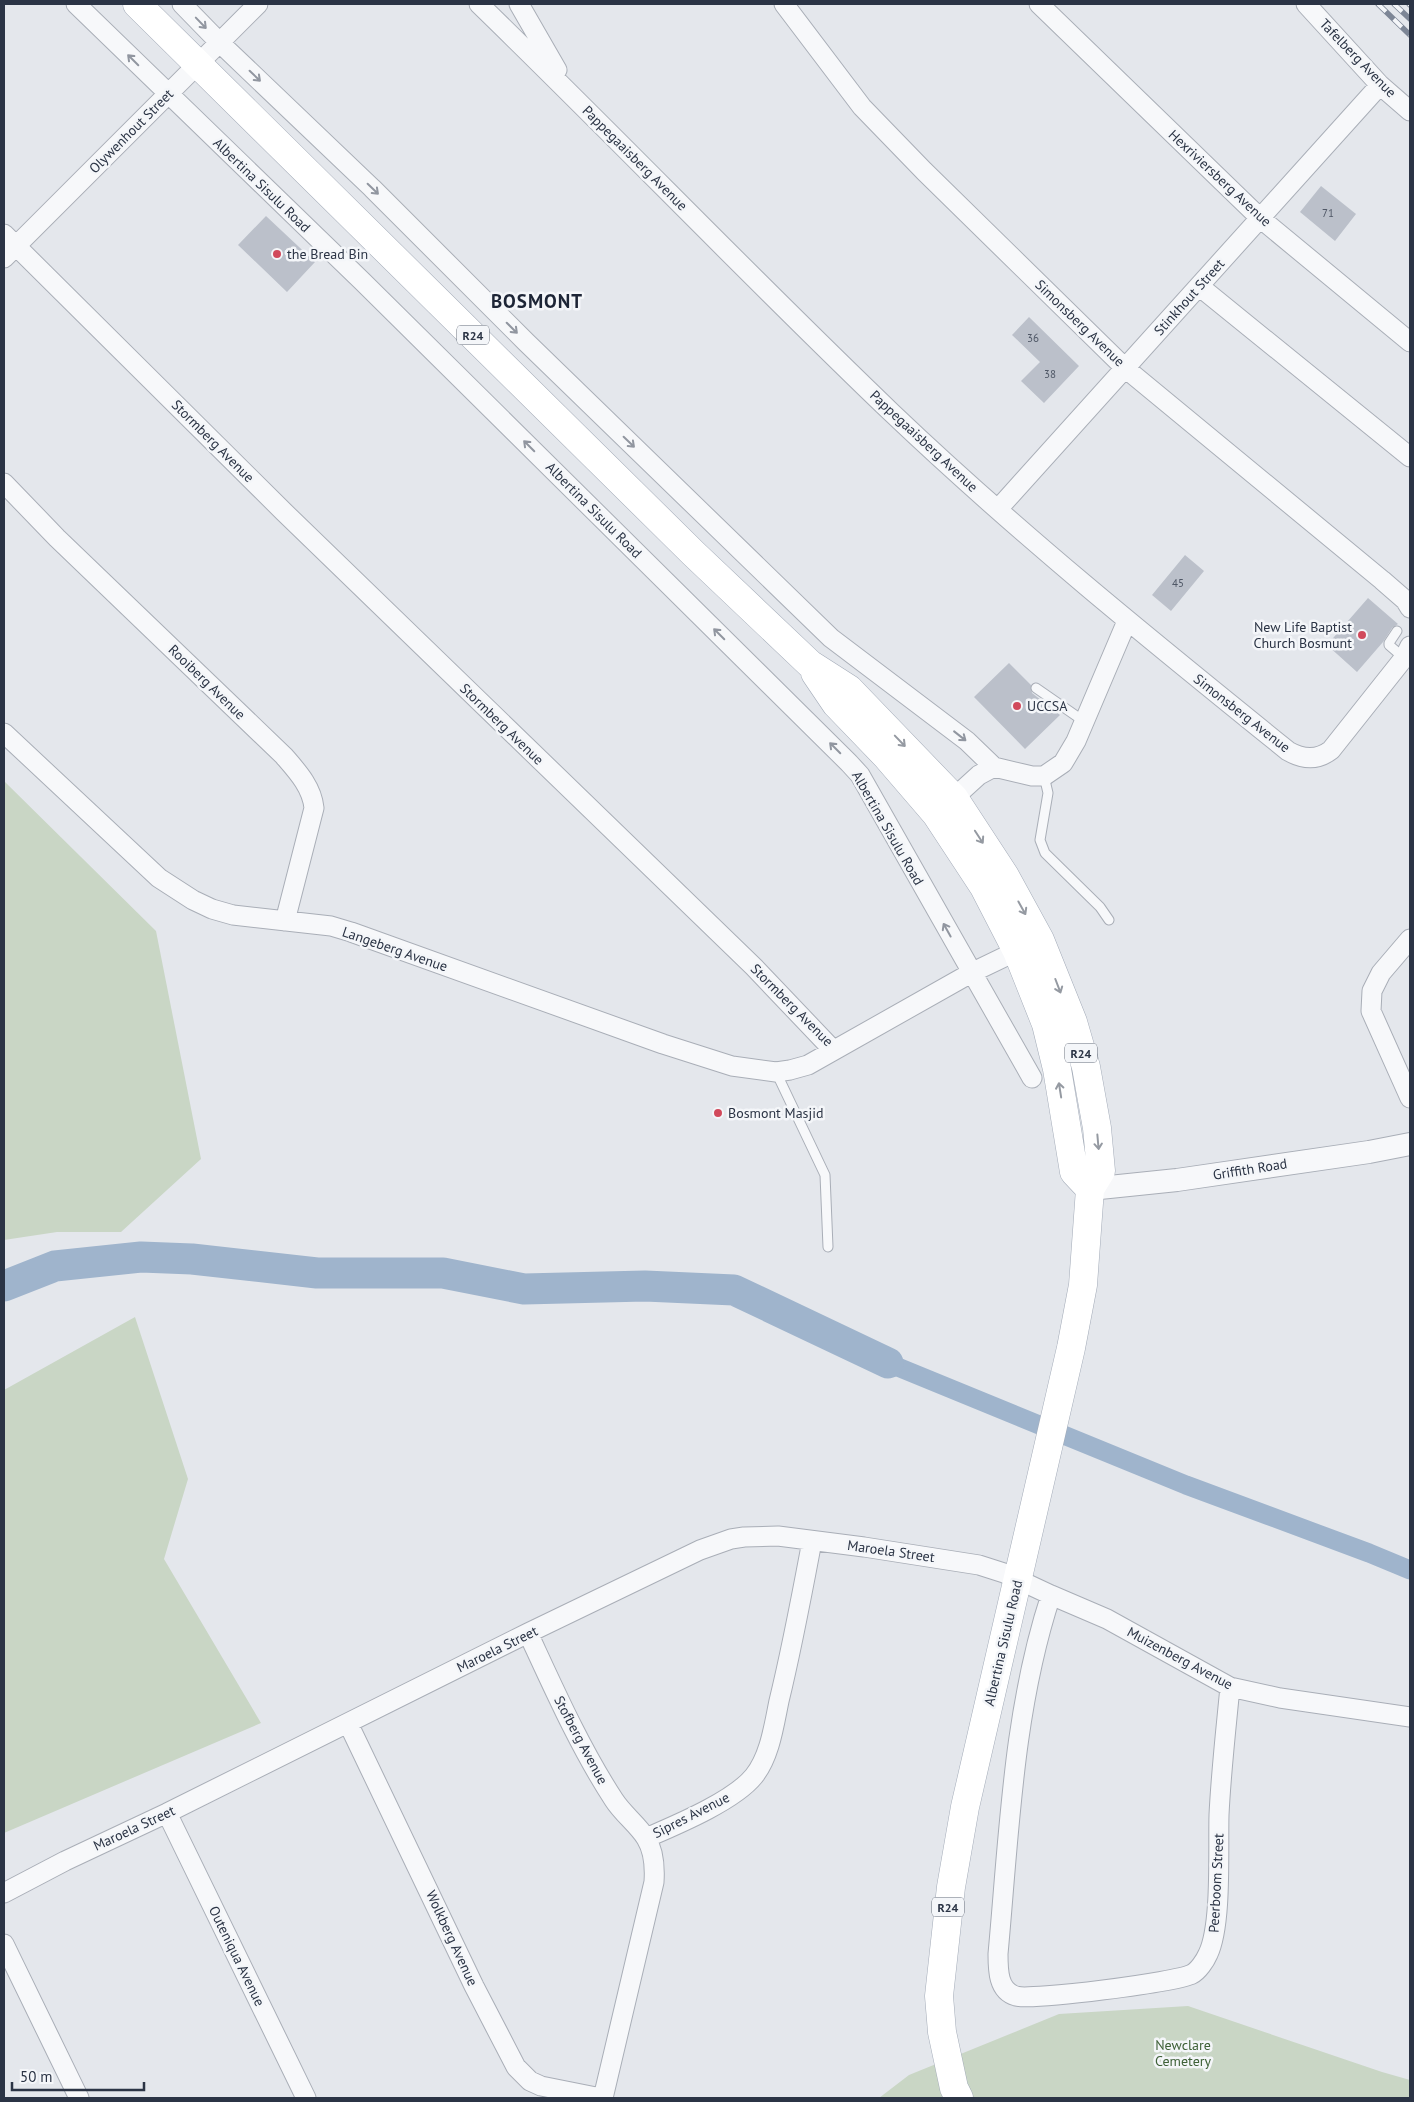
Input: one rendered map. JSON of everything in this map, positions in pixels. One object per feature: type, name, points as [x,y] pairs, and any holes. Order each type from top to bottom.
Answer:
[{"type":"main road","name":"R24","points":[[137,4],[672,532],[810,664],[849,689],[945,806],[984,887],[1029,946],[1057,1069],[1074,1172],[1090,1189]]},
{"type":"main road","name":"Albertina Sisulu Road","points":[[958,2098],[942,2032],[940,1996],[951,1888],[965,1807],[1071,1348],[1083,1285],[1090,1189]]},
{"type":"street","name":"Albertina Sisulu Road","points":[[76,4],[362,281],[860,775],[1032,1078]]},
{"type":"street","points":[[182,4],[831,638],[967,741],[994,766],[1032,776],[1044,776],[1067,758],[1085,722],[1127,621]]},
{"type":"street","name":"Olywenhout Street","points":[[8,246],[199,64],[258,4]]},
{"type":"street","name":"Pappegaaisberg Avenue","points":[[479,4],[886,406],[998,509],[1127,621]]},
{"type":"street","name":"Pappegaaisberg Avenue","points":[[519,4],[567,89]]},
{"type":"street","name":"Simonsberg Avenue","points":[[784,4],[862,107],[924,172],[1125,368],[1374,573],[1405,600],[1410,608]]},
{"type":"street","name":"Hexriviersberg Avenue","points":[[1039,4],[1260,218],[1410,342]]},
{"type":"street","name":"Tafelberg Avenue","points":[[1306,4],[1380,85],[1410,110]]},
{"type":"street","name":"Stinkhout Street","points":[[998,509],[1380,85]]},
{"type":"street","name":"Stormberg Avenue","points":[[8,246],[754,967],[833,1050],[971,973],[1029,946]]},
{"type":"street","points":[[1199,286],[1410,457]]},
{"type":"street","name":"Rooiberg Avenue","points":[[4,483],[57,538],[284,756],[306,784],[313,798],[314,808],[285,921]]},
{"type":"street","name":"Simonsberg Avenue","points":[[1127,621],[1288,751],[1307,758],[1318,757],[1331,750],[1407,652]]},
{"type":"street","name":"Langeberg Avenue","points":[[4,733],[159,878],[212,909],[232,915],[331,926],[351,932],[663,1044],[732,1066],[776,1072],[790,1070],[808,1065],[833,1050]]},
{"type":"street","points":[[945,806],[978,775],[994,766]]},
{"type":"street","points":[[1410,939],[1381,973],[1372,991],[1371,1011],[1410,1098]]},
{"type":"street","name":"Griffith Road","points":[[1090,1189],[1186,1179],[1369,1152],[1410,1144]]},
{"type":"street","name":"Maroela Street","points":[[4,1893],[65,1861],[168,1813],[270,1760],[348,1724],[528,1633],[700,1550],[731,1539],[778,1536],[949,1559],[980,1565],[1019,1579]]},
{"type":"street","name":"Sipres Avenue","points":[[602,2098],[654,1882],[654,1858],[646,1838],[693,1817],[742,1788],[759,1768],[768,1744],[784,1679],[812,1540]]},
{"type":"street","name":"Muizenberg Avenue","points":[[1019,1579],[1107,1619],[1230,1686],[1280,1698],[1410,1717]]},
{"type":"street","name":"Peerboom Street","points":[[1051,1595],[1038,1634],[1030,1673],[1014,1783],[998,1968],[1002,1985],[1015,1996],[1025,1997],[1168,1981],[1193,1974],[1201,1966],[1212,1942],[1216,1911],[1219,1814],[1230,1686]]},
{"type":"street","name":"Stofberg Avenue","points":[[528,1633],[582,1745],[604,1784],[625,1816],[646,1838]]},
{"type":"street","name":"Wolkberg Avenue","points":[[348,1724],[474,1986],[516,2066],[530,2081],[541,2086],[602,2098]]},
{"type":"street","name":"Outeniqua Avenue","points":[[168,1813],[306,2098]]},
{"type":"street","points":[[4,1944],[78,2098]]},
{"type":"lane","points":[[1398,631],[1389,645],[1407,652]]},
{"type":"lane","points":[[1036,688],[1085,722]]},
{"type":"lane","points":[[1044,776],[1048,793],[1040,840],[1045,854],[1100,907],[1109,920]]},
{"type":"lane","points":[[776,1072],[826,1175],[828,1247]]},
{"type":"green space","points":[[4,781],[156,931],[201,1159],[121,1232],[57,1232],[4,1240]]},
{"type":"green space","points":[[135,1317],[188,1479],[164,1559],[261,1723],[4,1833],[4,1390]]},
{"type":"green space","name":"Newclare Cemetery","points":[[1188,2006],[1410,2080],[1410,2098],[879,2098],[909,2075],[1059,2014]]},
{"type":"building","points":[[1321,186],[1356,214],[1335,241],[1300,212]]},
{"type":"building","name":"the Bread Bin","points":[[266,216],[315,262],[287,292],[238,245]]},
{"type":"building","points":[[1029,317],[1079,366],[1044,403],[1021,381],[1040,362],[1012,335]]},
{"type":"building","points":[[1185,555],[1204,571],[1171,611],[1152,595]]},
{"type":"building","name":"New Life Baptist Church Bosmunt","points":[[1368,598],[1398,624],[1392,628],[1383,642],[1357,672],[1327,645]]},
{"type":"building","name":"UCCSA","points":[[1009,663],[1031,685],[1032,693],[1060,715],[1025,749],[974,697]]},
{"type":"waterway","points":[[4,1286],[55,1266],[141,1257],[192,1259],[317,1273],[443,1273],[524,1289],[645,1286],[734,1290],[888,1363]]},
{"type":"waterway","points":[[888,1363],[1186,1485],[1410,1570]]},
{"type":"railway","points":[[1378,4],[1410,35]]},
{"type":"railway","points":[[1394,4],[1410,19]]},
{"type":"place","name":"the Bread Bin","points":[[277,254]]},
{"type":"place","name":"New Life Baptist Church Bosmunt","points":[[1362,635]]},
{"type":"place","name":"UCCSA","points":[[1017,706]]},
{"type":"place","name":"Bosmont Masjid","points":[[718,1113]]},
{"type":"district","name":"BOSMONT","points":[[537,301]]}]
